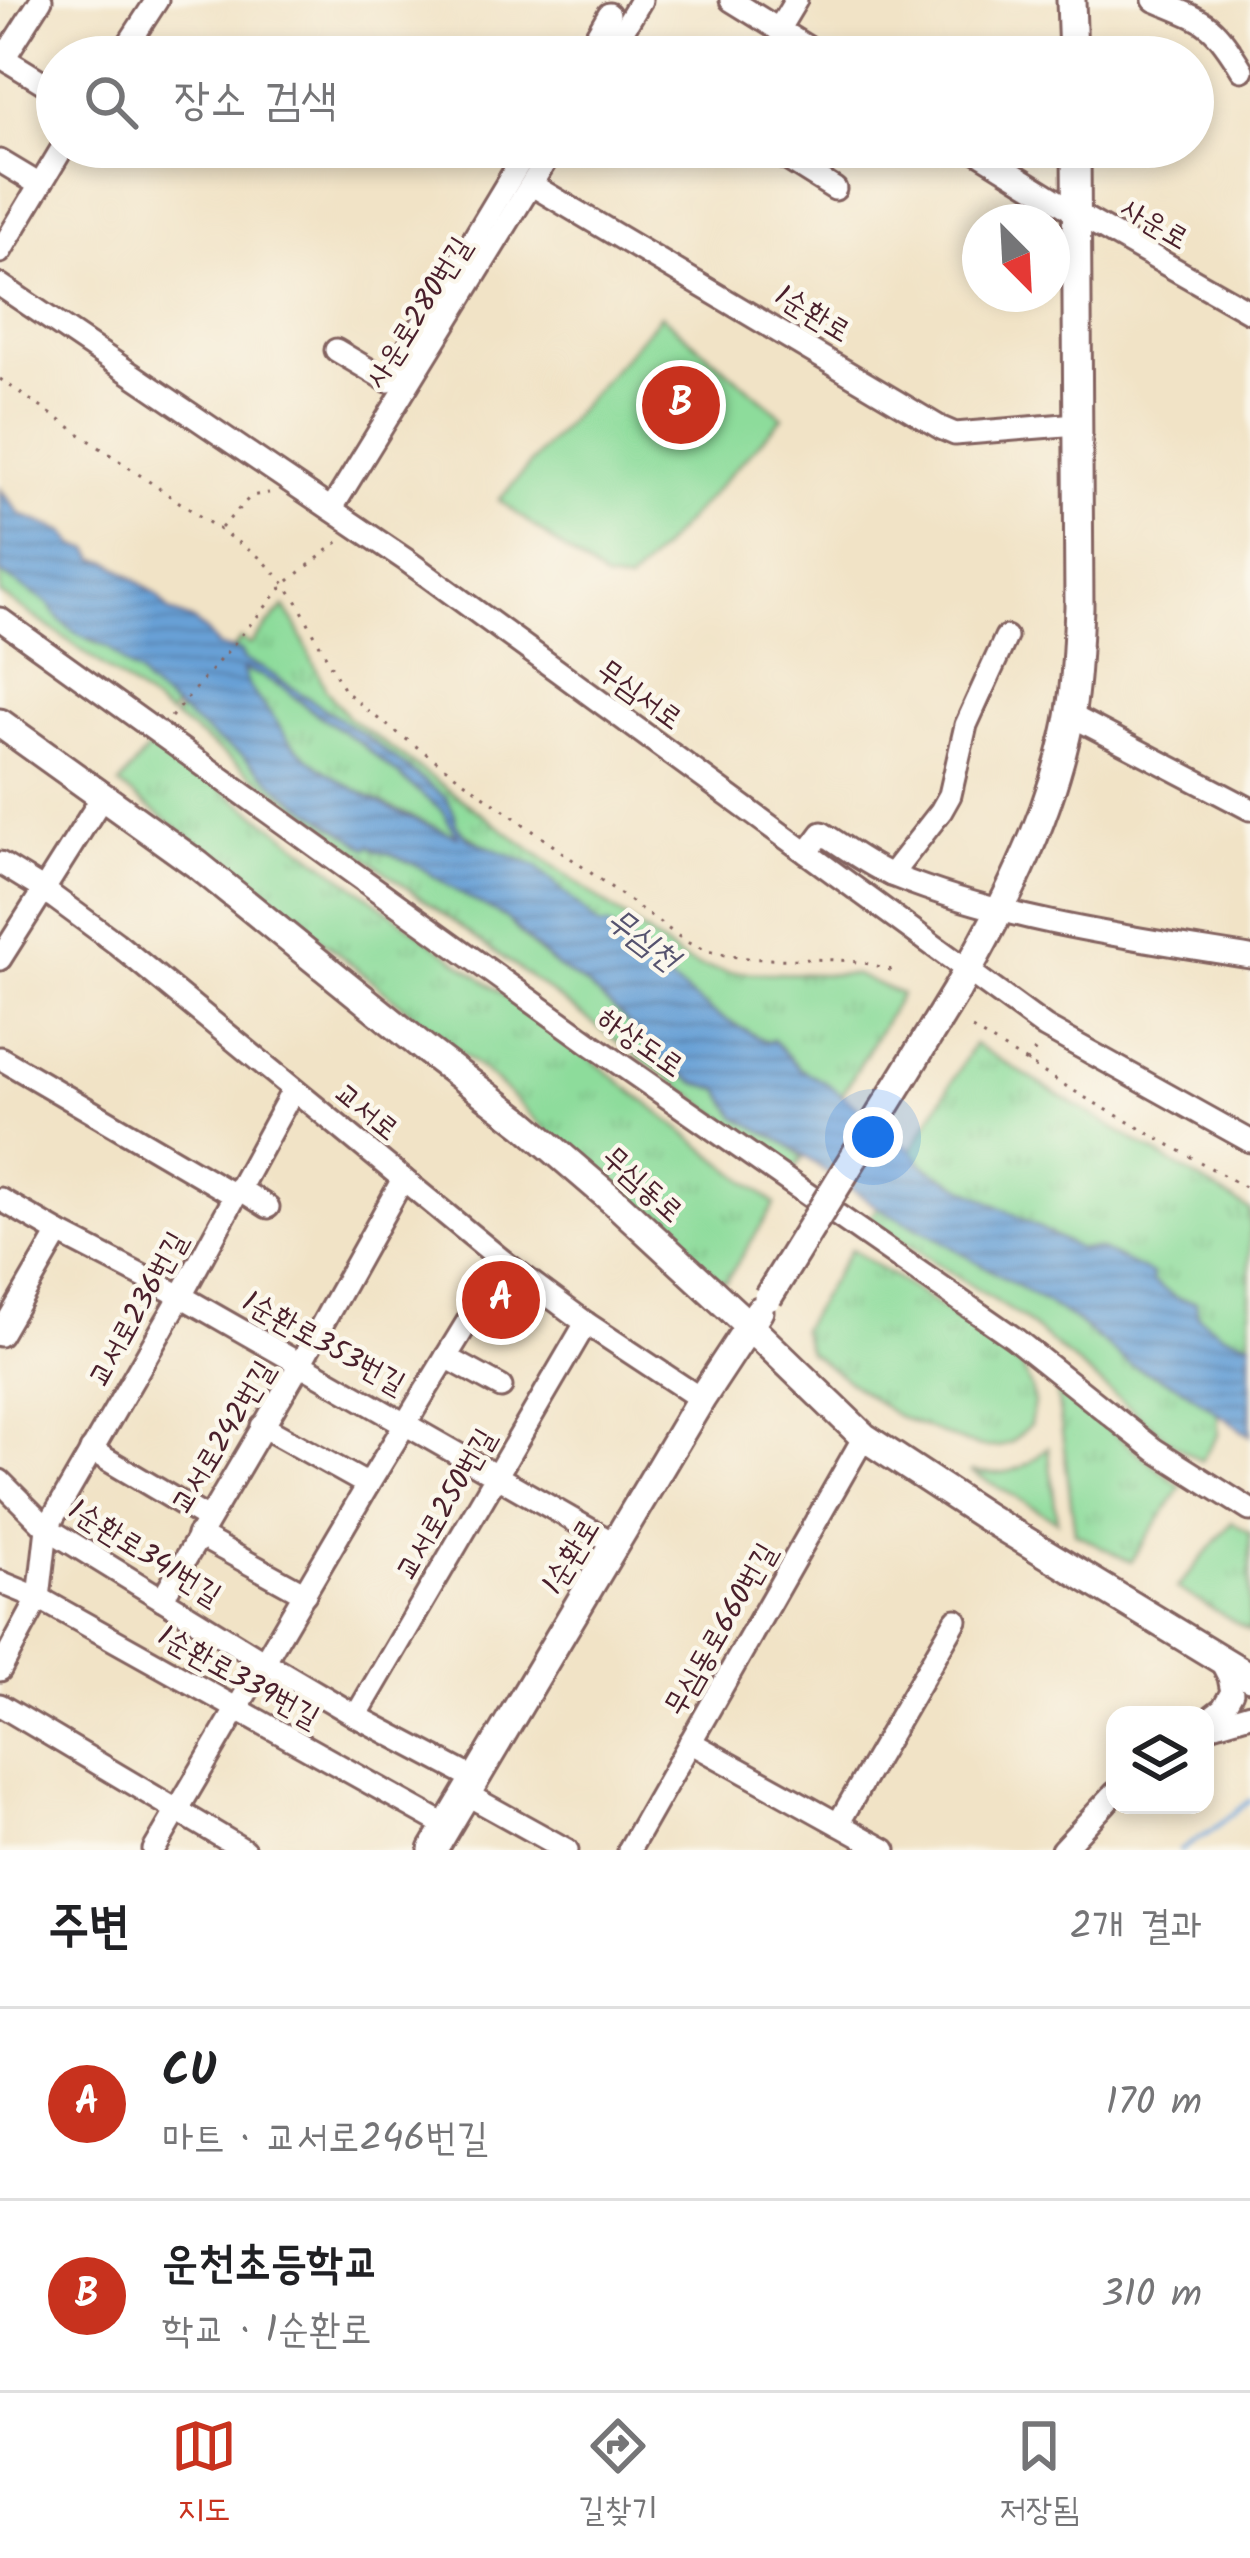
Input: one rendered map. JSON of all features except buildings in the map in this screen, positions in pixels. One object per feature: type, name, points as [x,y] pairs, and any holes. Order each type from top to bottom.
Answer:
[{"type":"main road","points":[[1071,0],[1072,36]]},
{"type":"main road","points":[[962,981],[1030,850],[1054,781],[1076,678],[1077,168]]},
{"type":"main road","name":"무심동로","points":[[0,723],[197,865],[524,1124],[749,1326],[864,1437],[1250,1677]]},
{"type":"main road","name":"1순환로","points":[[440,1838],[701,1399],[962,981]]},
{"type":"street","points":[[36,78],[2,57],[41,0]]},
{"type":"street","points":[[134,36],[157,0]]},
{"type":"street","points":[[623,36],[641,0]]},
{"type":"street","points":[[731,0],[788,36]]},
{"type":"street","points":[[778,30],[796,0]]},
{"type":"street","points":[[1154,0],[1189,6],[1221,34],[1243,70]]},
{"type":"street","points":[[596,36],[609,14]]},
{"type":"street","points":[[0,161],[40,185]]},
{"type":"street","points":[[0,252],[51,168]]},
{"type":"street","points":[[336,350],[388,381],[517,168]]},
{"type":"street","name":"사운로280번길","points":[[332,508],[542,168]]},
{"type":"street","points":[[802,168],[835,189]]},
{"type":"street","name":"사운로","points":[[1004,168],[1250,312]]},
{"type":"street","name":"1순환로","points":[[532,185],[941,428],[956,434],[1077,424]]},
{"type":"street","name":"무심서로","points":[[0,285],[332,508],[807,853],[962,981],[1250,1142]]},
{"type":"street","name":"하상도로","points":[[0,619],[594,1046],[1014,1338],[1155,1450],[1250,1510]]},
{"type":"street","points":[[891,875],[950,795],[966,725],[1006,637]]},
{"type":"street","points":[[1070,715],[1250,809]]},
{"type":"street","points":[[0,959],[103,796]]},
{"type":"street","points":[[807,853],[822,833],[891,875],[1001,909],[1089,930],[1250,957]]},
{"type":"street","name":"교서로","points":[[0,863],[116,943],[504,1262],[701,1399]]},
{"type":"street","points":[[0,1058],[268,1207]]},
{"type":"street","name":"교서로236번길","points":[[47,1528],[293,1090]]},
{"type":"street","name":"교서로242번길","points":[[162,1599],[403,1179]]},
{"type":"street","name":"1순환로353번길","points":[[0,1199],[406,1422],[615,1544]]},
{"type":"street","points":[[0,1335],[59,1234]]},
{"type":"street","points":[[154,1850],[504,1262]]},
{"type":"street","name":"교서로250번길","points":[[356,1716],[586,1323]]},
{"type":"street","points":[[446,1357],[501,1387]]},
{"type":"street","points":[[262,1426],[368,1485]]},
{"type":"street","name":"무심동로660번길","points":[[629,1850],[864,1437]]},
{"type":"street","points":[[91,1450],[305,1594]]},
{"type":"street","name":"1순환로341번길","points":[[0,1481],[47,1528],[471,1786],[567,1850]]},
{"type":"street","points":[[0,1670],[39,1598],[47,1528]]},
{"type":"street","name":"1순환로339번길","points":[[0,1582],[39,1598],[238,1710],[440,1838]]},
{"type":"street","points":[[838,1824],[956,1620]]},
{"type":"street","points":[[1214,1716],[1232,1692],[1220,1659]]},
{"type":"street","points":[[0,1705],[244,1850]]},
{"type":"street","points":[[1214,1723],[1250,1714]]},
{"type":"street","points":[[690,1742],[885,1850]]},
{"type":"street","points":[[1062,1850],[1106,1803]]},
{"type":"path","points":[[0,379],[262,560],[285,584],[311,625],[343,689],[685,941],[725,955],[877,964],[898,973]]},
{"type":"path","points":[[220,529],[250,496],[301,487]]},
{"type":"path","points":[[168,720],[285,584],[330,551],[354,524]]},
{"type":"path","points":[[972,1029],[1250,1190]]},
{"type":"path","points":[[1027,1063],[1040,1045]]},
{"type":"green space","points":[[661,315],[783,417],[629,583],[605,580],[499,500]]},
{"type":"green space","points":[[0,573],[48,603],[59,619],[109,648],[176,707],[169,715],[0,594]]},
{"type":"green space","points":[[284,607],[326,690],[348,717],[679,957],[727,972],[856,975],[901,994],[842,1095],[799,1068],[773,1040],[767,1042],[715,1014],[660,974],[608,925],[600,926],[537,877],[465,834],[455,825],[446,798],[364,735],[232,650],[241,639],[250,645]]},
{"type":"green space","points":[[242,669],[285,689],[360,743],[442,811],[458,837],[368,796],[304,755],[254,694]]},
{"type":"green space","points":[[180,710],[285,793],[366,847],[370,844],[420,867],[506,918],[533,947],[621,1016],[650,1053],[696,1083],[720,1089],[737,1117],[803,1157],[794,1170],[173,717]]},
{"type":"green space","points":[[155,740],[586,1055],[775,1204],[726,1281],[713,1278],[560,1144],[496,1081],[247,880],[119,785]]},
{"type":"green space","points":[[974,1044],[1250,1210],[1250,1342],[1223,1334],[1198,1316],[1196,1302],[1178,1299],[1100,1249],[1079,1249],[927,1168],[911,1151]]},
{"type":"green space","points":[[877,1207],[1075,1320],[1130,1365],[1180,1386],[1218,1413],[1218,1435],[1201,1461],[1173,1444],[1022,1318],[868,1220]]},
{"type":"green space","points":[[851,1249],[1003,1348],[1023,1369],[1034,1403],[1030,1425],[1012,1442],[983,1447],[895,1415],[809,1352],[801,1329]]},
{"type":"green space","points":[[1056,1386],[1181,1487],[1131,1562],[1075,1533]]},
{"type":"green space","points":[[1048,1447],[1057,1521],[970,1471],[1013,1471]]},
{"type":"green space","points":[[1232,1522],[1250,1533],[1250,1631],[1177,1588]]},
{"type":"water","points":[[0,489],[21,515],[65,532],[76,546],[90,549],[96,559],[110,562],[157,595],[170,612],[192,620],[218,647],[240,651],[244,660],[364,735],[446,798],[456,825],[469,839],[536,866],[600,926],[608,925],[661,969],[661,974],[715,1014],[767,1042],[773,1040],[799,1068],[831,1086],[927,1168],[1079,1249],[1099,1249],[1152,1274],[1153,1282],[1178,1299],[1196,1302],[1198,1316],[1223,1334],[1250,1342],[1250,1436],[1180,1386],[1130,1365],[1075,1320],[877,1207],[787,1144],[737,1117],[720,1089],[696,1083],[650,1053],[621,1016],[584,983],[557,967],[506,918],[420,867],[370,845],[367,848],[285,793],[242,755],[146,685],[109,648],[74,632],[48,603],[0,573]],"holes":[[[243,670],[260,675],[360,743],[442,811],[457,836],[367,796],[322,769],[288,739]]]},
{"type":"waterway","points":[[1180,1850],[1250,1801]]},
{"type":"place","name":"운천초등학교","points":[[681,405]]},
{"type":"place","name":"CU","points":[[501,1300]]},
{"type":"water label","name":"무심천","points":[[644,938]]}]
